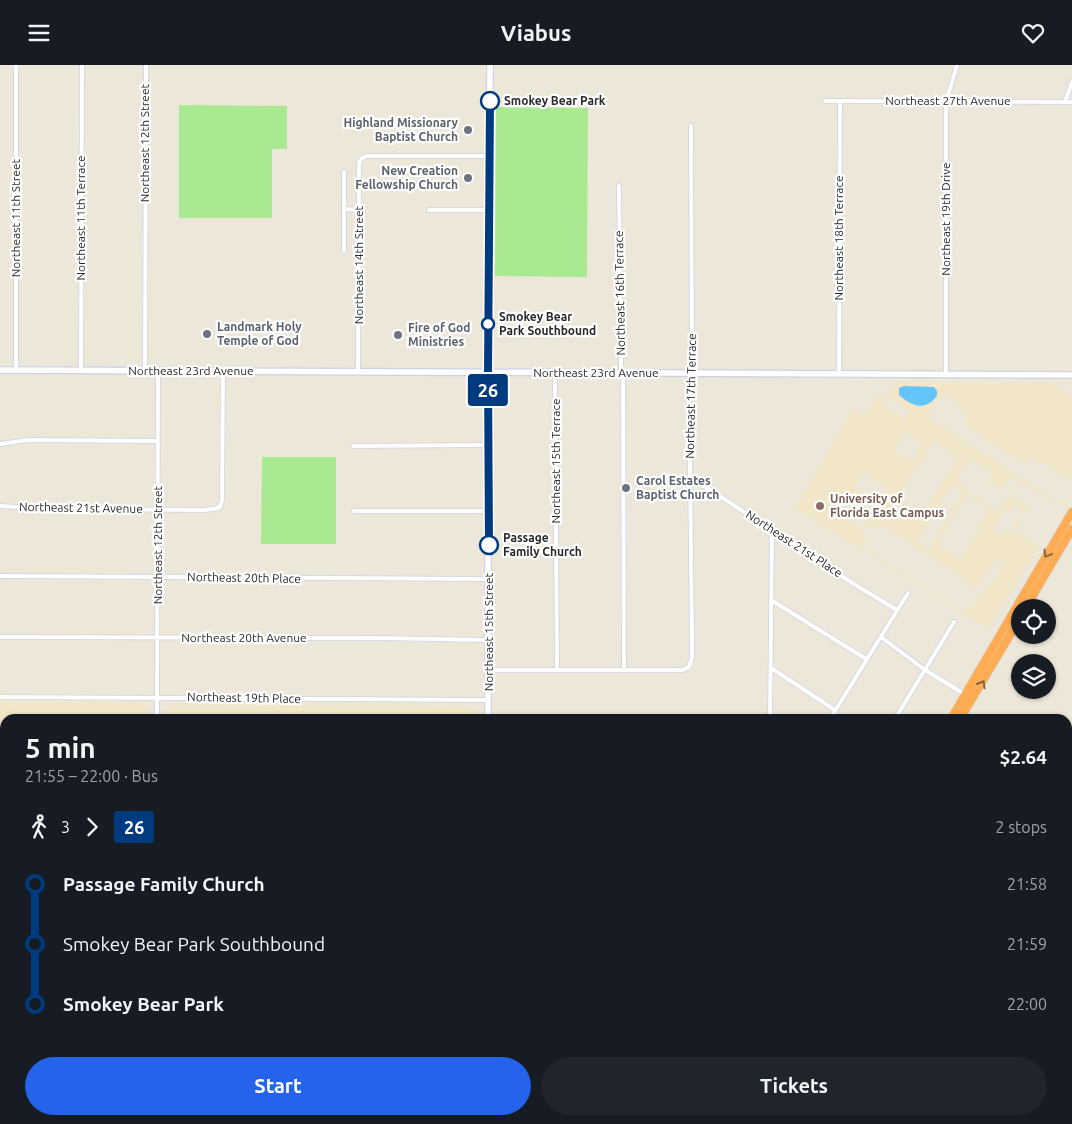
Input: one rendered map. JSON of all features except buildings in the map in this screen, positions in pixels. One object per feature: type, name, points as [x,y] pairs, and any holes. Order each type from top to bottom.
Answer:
[{"type":"highway","points":[[962,714],[969,696],[1072,512]]},
{"type":"highway","points":[[1031,599],[1072,529]]},
{"type":"highway","points":[[955,714],[1011,632]]},
{"type":"main road","name":"Northeast 15th Street","points":[[488,714],[488,210],[490,65]]},
{"type":"main road","name":"Northeast 23rd Avenue","points":[[0,370],[1072,375]]},
{"type":"street","name":"Northeast 11th Street","points":[[16,65],[16,371]]},
{"type":"street","name":"Northeast 11th Terrace","points":[[80,371],[82,65]]},
{"type":"street","name":"Northeast 12th Street","points":[[145,371],[146,65]]},
{"type":"street","name":"Northeast 19th Drive","points":[[946,375],[946,101],[957,65]]},
{"type":"street","points":[[1065,102],[1072,82]]},
{"type":"street","name":"Northeast 27th Avenue","points":[[825,101],[1072,102]]},
{"type":"street","name":"Northeast 18th Terrace","points":[[839,374],[840,101]]},
{"type":"street","name":"Northeast 17th Terrace","points":[[624,670],[683,670],[689,665],[692,658],[690,584],[690,381],[692,374],[691,126]]},
{"type":"street","name":"Northeast 14th Street","points":[[358,372],[359,163],[361,159],[366,156],[490,156]]},
{"type":"street","points":[[344,172],[344,251]]},
{"type":"street","name":"Northeast 16th Terrace","points":[[619,186],[623,373],[624,670]]},
{"type":"street","points":[[344,209],[359,210]]},
{"type":"street","points":[[429,210],[488,210]]},
{"type":"street","name":"Northeast 12th Street","points":[[157,714],[158,371]]},
{"type":"street","name":"Northeast 21st Avenue","points":[[0,506],[214,509],[220,505],[222,500],[223,372]]},
{"type":"street","name":"Northeast 15th Terrace","points":[[555,373],[557,669]]},
{"type":"street","points":[[0,444],[28,440],[158,441]]},
{"type":"street","points":[[354,446],[488,445]]},
{"type":"street","name":"Northeast 21st Place","points":[[691,481],[709,489],[897,610]]},
{"type":"street","points":[[354,511],[489,511]]},
{"type":"street","points":[[770,714],[772,530]]},
{"type":"street","name":"Northeast 20th Place","points":[[0,576],[488,579]]},
{"type":"street","points":[[833,714],[908,593]]},
{"type":"street","points":[[771,601],[866,659]]},
{"type":"street","points":[[897,714],[954,622]]},
{"type":"street","name":"Northeast 20th Avenue","points":[[0,637],[488,640]]},
{"type":"street","points":[[881,637],[925,670],[969,696]]},
{"type":"street","points":[[771,667],[835,710]]},
{"type":"street","points":[[488,670],[624,670]]},
{"type":"street","name":"Northeast 19th Place","points":[[0,697],[489,699]]},
{"type":"shaded area","name":"University of Florida East Campus","points":[[900,382],[1052,383],[1072,396],[1072,481],[1034,458],[1028,458],[1023,463],[964,425],[968,418],[952,395],[948,398],[944,395],[929,411],[932,414],[931,419],[1062,504],[1065,501],[1069,502],[1072,496],[1067,508],[1020,482],[1012,496],[1030,507],[1027,512],[1020,508],[1017,503],[1012,510],[1007,507],[996,524],[995,529],[1000,536],[1003,535],[1006,529],[1012,533],[1016,528],[1012,526],[1022,516],[1024,517],[1016,531],[1040,545],[988,629],[795,508],[853,409],[864,416],[875,398],[888,394],[893,385]],"holes":[[[904,386],[934,387],[938,393],[928,405],[919,407]],[[887,396],[910,412],[905,419],[882,404]],[[905,432],[923,444],[913,460],[896,453],[897,450],[895,448]],[[934,441],[959,458],[922,514],[897,498]],[[969,459],[992,474],[989,482],[1000,489],[1003,489],[1011,476],[1019,481],[1007,502],[1003,501],[997,511],[964,490],[965,485],[957,479]],[[864,473],[888,489],[862,528],[844,515],[846,512],[841,508],[848,498],[864,508],[870,499],[854,488]],[[954,485],[960,489],[957,493],[961,496],[928,551],[917,543],[944,497]],[[967,496],[989,509],[977,530],[979,532],[976,538],[973,537],[960,559],[938,545],[950,524],[948,522],[952,516],[954,517]],[[900,502],[918,513],[913,521],[895,510]],[[882,525],[965,579],[963,583],[972,587],[977,587],[980,584],[995,560],[1003,565],[990,586],[986,586],[973,607],[962,611],[863,548],[865,536],[861,534],[866,527],[880,528]]]},
{"type":"shaded area","points":[[0,701],[147,702],[147,714],[0,714]]},
{"type":"shaded area","points":[[169,705],[472,707],[477,712],[477,714],[169,714]]},
{"type":"green space","points":[[179,105],[287,106],[287,149],[272,149],[272,218],[179,218]]},
{"type":"green space","name":"Smokey Bear Park","points":[[496,107],[588,108],[587,277],[495,276]]},
{"type":"green space","points":[[262,457],[336,457],[336,544],[261,544]]},
{"type":"water","points":[[904,386],[934,387],[937,391],[937,396],[928,404],[914,405],[899,395],[899,388]]},
{"type":"bus line","name":"26","points":[[489,545],[488,210],[490,101]]},
{"type":"place","name":"Smokey Bear Park","points":[[490,101]]},
{"type":"place","name":"Highland Missionary Baptist Church","points":[[468,130]]},
{"type":"place","name":"New Creation Fellowship Church","points":[[468,178]]},
{"type":"place","name":"Smokey Bear Park Southbound","points":[[488,324]]},
{"type":"place","name":"Landmark Holy Temple of God","points":[[207,334]]},
{"type":"place","name":"Fire of God Ministries","points":[[398,335]]},
{"type":"place","name":"Carol Estates Baptist Church","points":[[626,488]]},
{"type":"place","name":"University of Florida East Campus","points":[[820,506]]},
{"type":"place","name":"Passage Family Church","points":[[489,545]]}]
